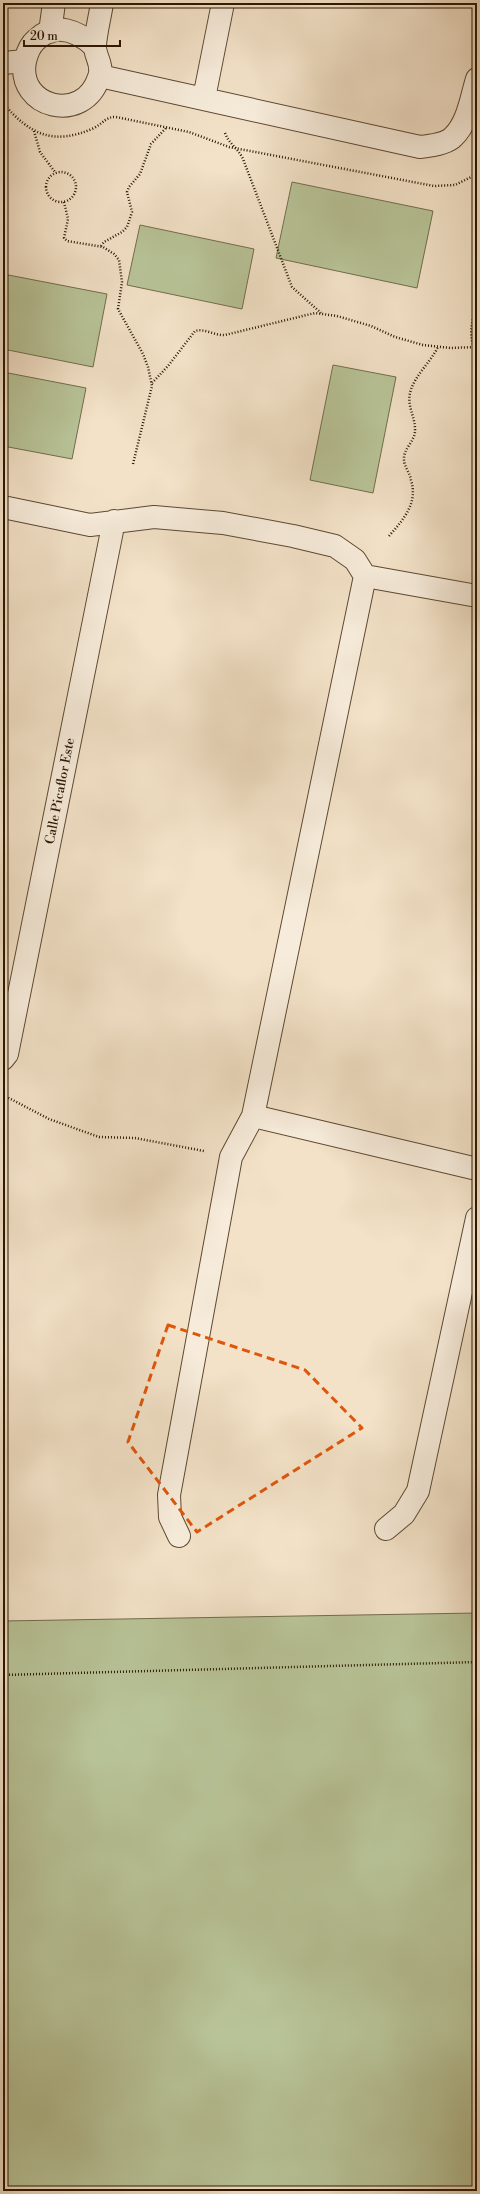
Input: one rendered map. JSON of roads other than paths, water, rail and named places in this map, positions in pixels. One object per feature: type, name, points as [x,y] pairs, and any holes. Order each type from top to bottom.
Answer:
[{"type":"street","points":[[50,32],[54,3]]},
{"type":"street","points":[[95,47],[83,35],[67,30],[50,32],[36,40],[26,53],[23,69],[27,84],[36,96],[48,104],[59,107],[70,106],[80,102],[90,95],[100,76],[100,66],[95,47],[102,3]]},
{"type":"street","points":[[204,98],[223,3]]},
{"type":"street","points":[[3,64],[25,61]]},
{"type":"street","points":[[100,76],[420,147],[435,145],[453,138],[465,119],[477,79]]},
{"type":"street","points":[[3,507],[90,525],[154,516],[223,523],[293,536],[335,546],[355,560],[365,576],[253,1116],[231,1157],[169,1494],[170,1517],[179,1536]]},
{"type":"street","name":"Calle Picaflor Este","points":[[3,1059],[8,1054],[114,521]]},
{"type":"street","points":[[365,576],[477,596]]},
{"type":"street","points":[[253,1116],[477,1169]]},
{"type":"street","points":[[386,1529],[404,1514],[418,1491],[477,1218]]}]
